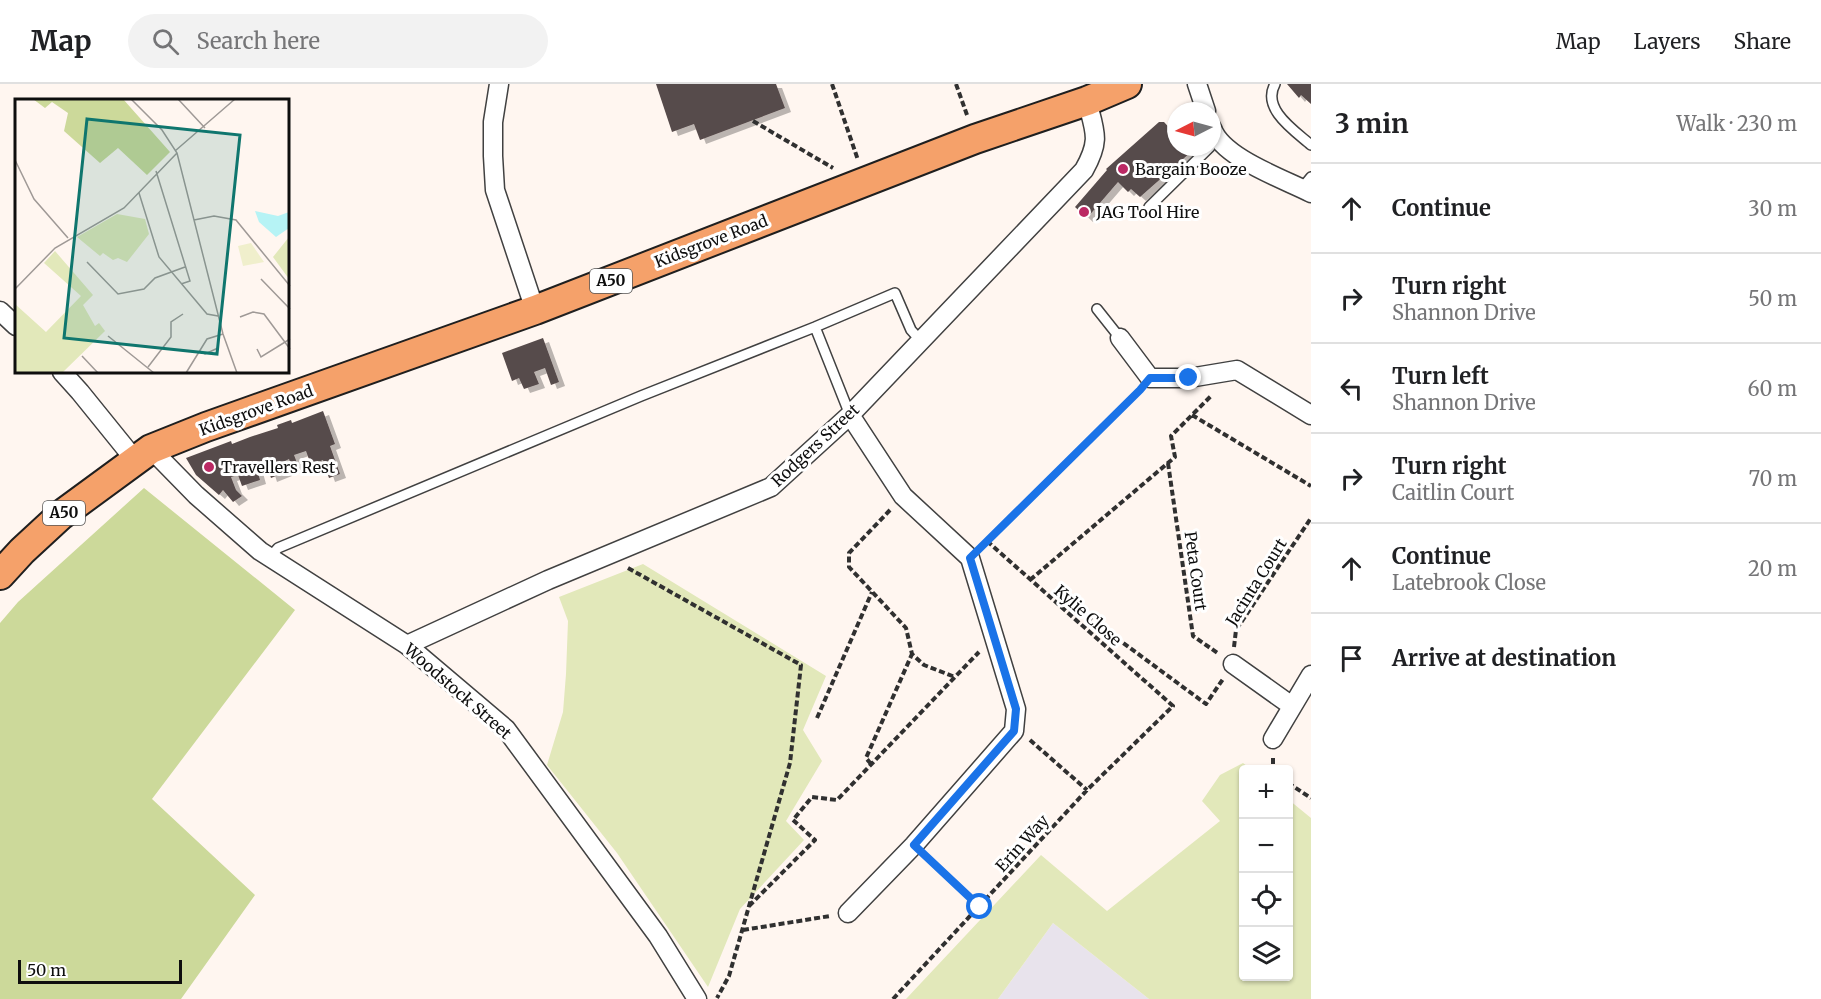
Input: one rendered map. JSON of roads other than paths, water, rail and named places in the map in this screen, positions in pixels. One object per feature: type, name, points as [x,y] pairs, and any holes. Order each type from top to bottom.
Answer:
[{"type":"main road","name":"A50","points":[[1087,101],[1128,84]]},
{"type":"main road","name":"Kidsgrove Road","points":[[143,455],[206,427],[535,310],[975,139],[1087,101]]},
{"type":"main road","name":"A50","points":[[0,575],[22,551],[62,515],[143,455]]},
{"type":"street","points":[[499,84],[493,122],[492,156],[495,190],[535,310]]},
{"type":"street","points":[[1197,84],[1203,102]]},
{"type":"street","name":"Rodgers Street","points":[[407,645],[548,580],[771,487],[850,415],[1084,170],[1094,153],[1095,134],[1087,101]]},
{"type":"street","points":[[1221,146],[1230,152],[1308,186]]},
{"type":"street","points":[[0,311],[15,325]]},
{"type":"street","points":[[1120,338],[1145,384],[1237,370],[1311,415]]},
{"type":"street","name":"Woodstock Street","points":[[64,374],[143,455],[196,495],[260,551],[407,645],[506,729],[658,936],[697,999]]},
{"type":"street","points":[[848,913],[914,845],[1014,731],[1016,709],[970,558],[903,496],[850,415]]},
{"type":"street","points":[[1233,664],[1292,706]]},
{"type":"street","points":[[1273,739],[1311,675]]},
{"type":"lane","points":[[1275,84],[1271,97],[1279,115],[1311,145]]},
{"type":"lane","points":[[1149,207],[1198,156]]},
{"type":"lane","points":[[270,557],[278,548],[630,400],[895,293],[910,330],[921,341]]},
{"type":"lane","points":[[1097,309],[1120,338]]},
{"type":"lane","points":[[815,327],[850,415]]},
{"type":"place","name":"Bargain Booze","points":[[1123,169]]},
{"type":"place","name":"JAG Tool Hire","points":[[1084,212]]},
{"type":"place","name":"Travellers Rest","points":[[209,467]]}]
